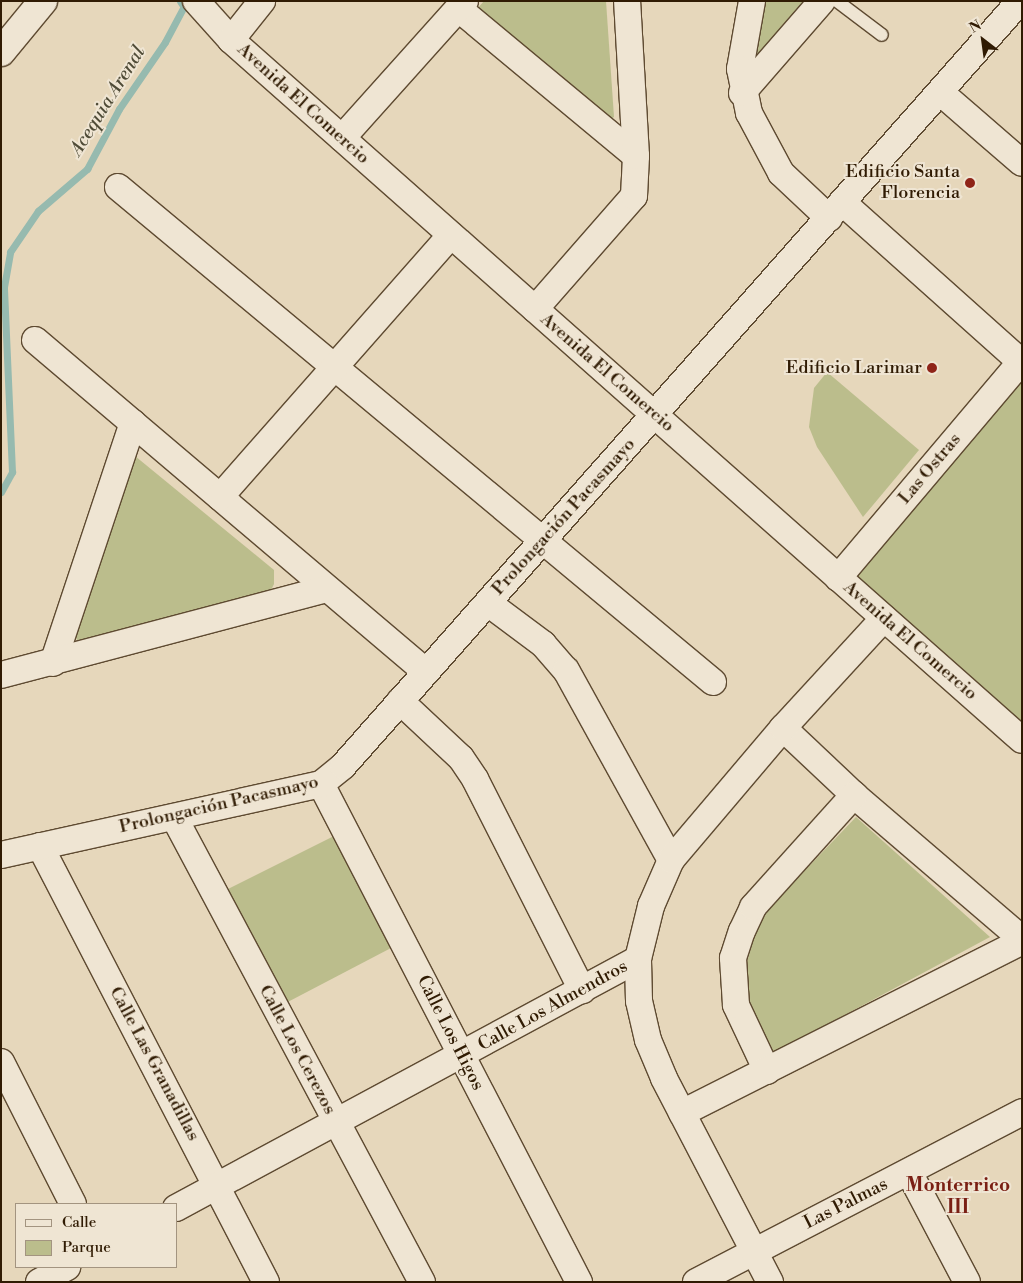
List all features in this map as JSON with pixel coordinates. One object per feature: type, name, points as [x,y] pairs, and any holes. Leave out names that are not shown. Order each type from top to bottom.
[{"type":"street","points":[[1,52],[43,1]]},
{"type":"street","name":"Avenida El Comercio","points":[[196,1],[231,40],[1022,740]]},
{"type":"street","points":[[231,40],[262,1]]},
{"type":"street","points":[[534,309],[634,196],[636,156],[627,1]]},
{"type":"street","points":[[752,1],[740,69],[742,92],[748,113],[781,174],[836,210],[1021,361]]},
{"type":"street","points":[[742,92],[774,61],[822,1]]},
{"type":"street","name":"Prolongación Pacasmayo","points":[[1,855],[321,784],[343,766],[1020,1]]},
{"type":"street","points":[[342,138],[458,4],[636,156]]},
{"type":"street","points":[[940,92],[1022,163]]},
{"type":"street","points":[[118,187],[713,682]]},
{"type":"street","points":[[220,497],[451,235]]},
{"type":"street","points":[[35,340],[426,672]]},
{"type":"street","name":"Las Ostras","points":[[838,578],[1021,361]]},
{"type":"street","points":[[52,663],[133,423]]},
{"type":"street","points":[[1,675],[52,663],[327,588]]},
{"type":"street","points":[[488,603],[543,644],[566,670],[672,860]]},
{"type":"street","points":[[770,1282],[682,1112],[648,1040],[639,1001],[638,959],[651,906],[672,860],[783,728],[884,618]]},
{"type":"street","points":[[400,701],[461,758],[475,779],[582,990]]},
{"type":"street","points":[[682,1112],[767,1071],[1022,940],[854,795],[783,728]]},
{"type":"street","name":"Calle Los Higos","points":[[321,784],[578,1282]]},
{"type":"street","points":[[767,1071],[736,1005],[733,958],[742,931],[754,907],[854,795]]},
{"type":"street","name":"Calle Los Cerezos","points":[[174,817],[422,1282]]},
{"type":"street","name":"Calle Las Granadillas","points":[[40,846],[266,1282]]},
{"type":"street","name":"Calle Los Almendros","points":[[178,1207],[638,959]]},
{"type":"street","points":[[1,1062],[72,1203]]},
{"type":"street","name":"Las Palmas","points":[[696,1282],[1022,1112]]},
{"type":"street","points":[[909,1172],[967,1282]]},
{"type":"street","points":[[39,1282],[65,1268]]},
{"type":"lane","points":[[838,1],[882,34]]},
{"type":"green space","points":[[484,1],[606,1],[614,117],[608,121],[477,9]]},
{"type":"green space","points":[[759,1],[816,1],[758,68],[747,61]]},
{"type":"green space","points":[[827,372],[919,450],[863,517],[817,447],[809,427],[814,388]]},
{"type":"green space","points":[[1022,372],[1022,727],[849,577]]},
{"type":"green space","points":[[135,456],[274,570],[274,584],[269,594],[79,642],[75,637]]},
{"type":"green space","points":[[856,817],[990,937],[770,1055],[746,998],[746,965],[755,934],[769,908]]},
{"type":"green space","points":[[334,836],[391,948],[282,1005],[222,892]]},
{"type":"waterway","name":"Acequia Arenal","points":[[1,492],[12,472],[4,287],[10,252],[38,211],[87,169],[119,109],[165,42],[184,7],[180,1]]},
{"type":"place","name":"Edificio Santa Florencia","points":[[970,183]]},
{"type":"place","name":"Edificio Larimar","points":[[932,368]]},
{"type":"district","name":"Monterrico III","points":[[958,1197]]}]
